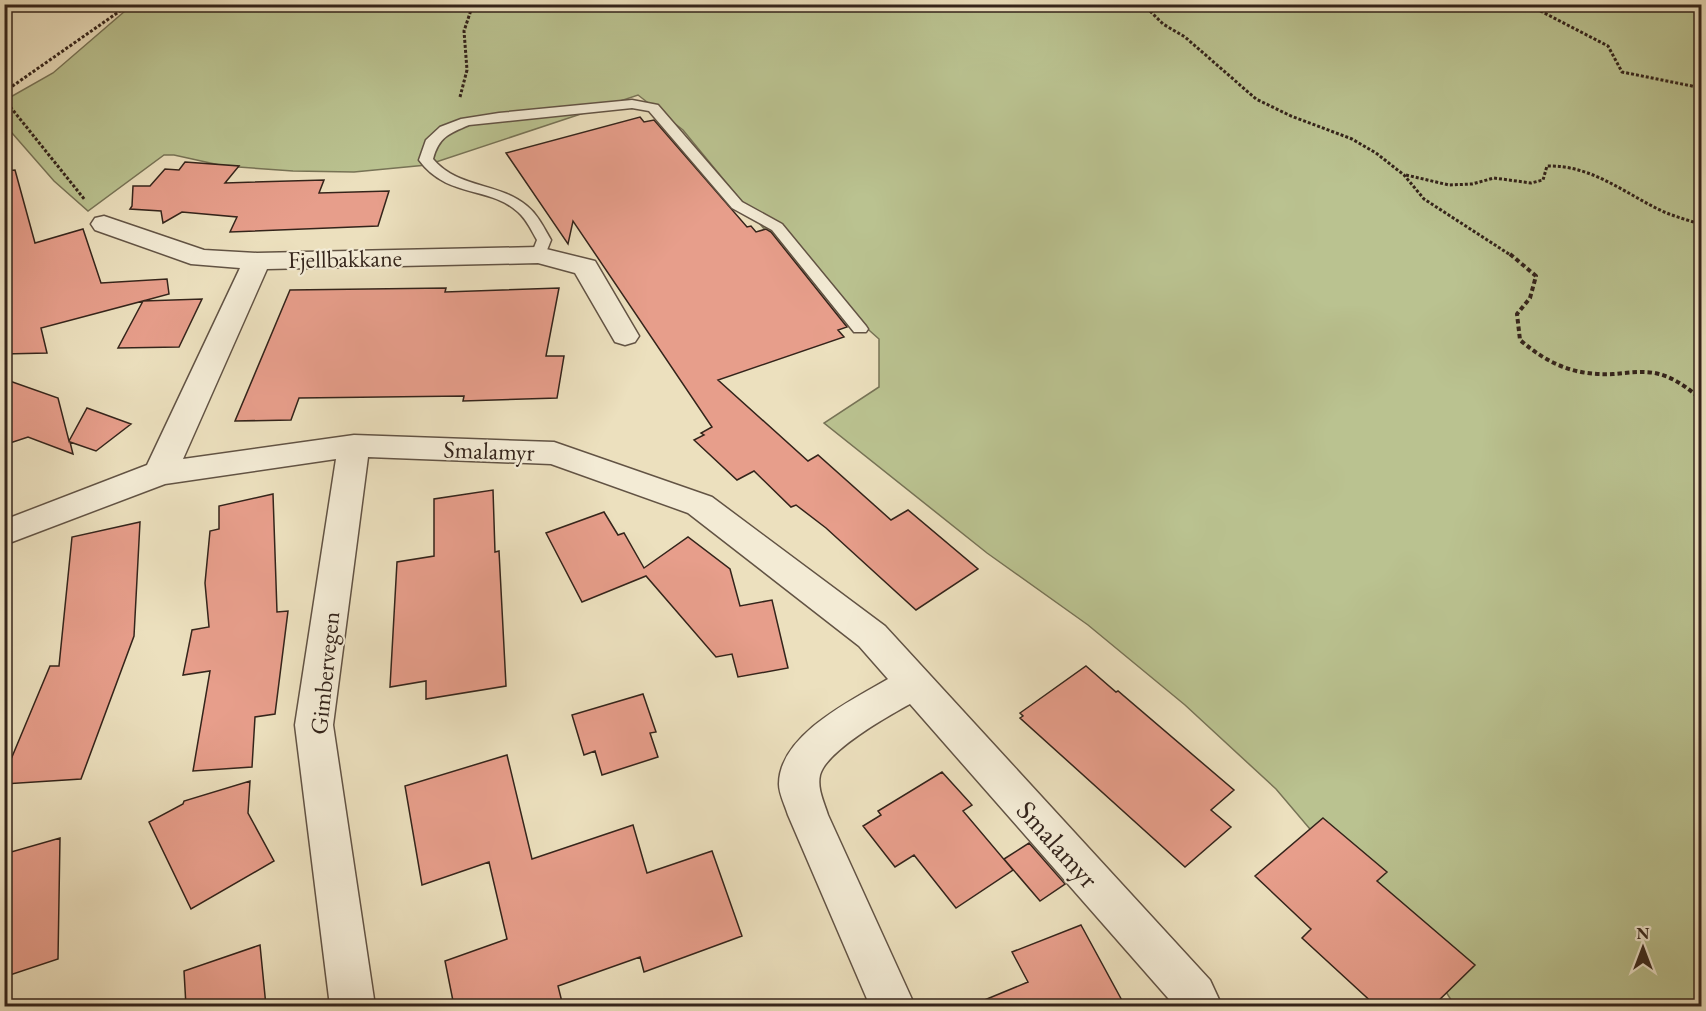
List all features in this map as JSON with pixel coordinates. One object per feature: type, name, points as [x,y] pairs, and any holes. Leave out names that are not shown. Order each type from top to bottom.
[{"type":"street","points":[[104,224],[201,258],[257,261]]},
{"type":"street","name":"Fjellbakkane","points":[[160,473],[257,261],[538,255],[585,267],[625,336]]},
{"type":"street","name":"Smalamyr","points":[[4,532],[160,473],[354,446],[554,453],[700,505],[872,636],[1194,995],[1200,1006]]},
{"type":"street","name":"Gimbervegen","points":[[352,1006],[314,724],[354,446]]},
{"type":"street","points":[[892,1006],[808,815],[799,782],[807,755],[837,729],[914,682]]},
{"type":"lane","points":[[538,255],[544,240],[535,220],[520,204],[441,176],[426,160],[431,143],[445,130],[466,122],[633,104],[648,105],[654,108],[737,205],[777,228],[860,329]]},
{"type":"path","points":[[4,92],[130,4]]},
{"type":"path","points":[[466,122],[458,105],[466,70],[464,31],[473,4]]},
{"type":"path","points":[[1143,4],[1163,24],[1185,37],[1256,99],[1291,116],[1352,138],[1404,175],[1424,199],[1516,258],[1536,276],[1530,298],[1517,314],[1520,340],[1544,360],[1575,372],[1595,374],[1652,372],[1686,386],[1701,400]]},
{"type":"path","points":[[1527,4],[1608,46],[1622,72],[1701,88]]},
{"type":"path","points":[[4,99],[104,224]]},
{"type":"path","points":[[1404,175],[1449,185],[1472,184],[1494,178],[1531,183],[1543,180],[1546,166],[1561,164],[1590,172],[1662,211],[1701,225]]},
{"type":"green space","points":[[132,5],[1701,5],[1701,1006],[1455,1006],[1439,981],[1276,789],[1185,705],[1088,625],[987,553],[824,423],[879,387],[879,339],[788,258],[683,130],[638,95],[427,165],[354,172],[293,171],[224,166],[174,155],[164,155],[88,211],[54,181],[5,125],[7,99],[53,73]]},
{"type":"building","points":[[640,117],[644,122],[654,120],[747,227],[751,226],[756,232],[766,229],[771,232],[847,327],[838,330],[844,337],[718,380],[808,461],[818,455],[891,520],[908,510],[978,569],[916,610],[826,528],[796,505],[791,507],[754,471],[737,480],[694,440],[704,435],[701,433],[712,427],[573,221],[568,244],[506,153]]},
{"type":"building","points":[[185,162],[239,166],[225,183],[324,180],[319,193],[389,191],[378,226],[230,232],[237,217],[182,212],[163,223],[161,211],[130,209],[133,186],[150,186],[165,169],[179,170]]},
{"type":"building","points":[[15,170],[35,243],[83,229],[101,283],[167,279],[169,294],[41,328],[47,353],[4,354],[4,171]]},
{"type":"building","points":[[446,288],[445,292],[559,288],[546,356],[564,356],[557,398],[463,401],[464,396],[299,398],[291,420],[235,421],[290,290]]},
{"type":"building","points":[[202,299],[179,347],[118,348],[143,301]]},
{"type":"building","points":[[4,379],[58,398],[69,441],[87,408],[131,424],[96,451],[70,442],[73,454],[28,437],[4,445]]},
{"type":"building","points":[[493,490],[495,552],[499,551],[506,686],[426,699],[426,681],[390,687],[397,562],[434,556],[434,499]]},
{"type":"building","points":[[273,494],[277,612],[288,611],[275,714],[255,717],[252,767],[193,771],[210,671],[183,675],[192,630],[209,627],[205,583],[210,531],[219,529],[219,506]]},
{"type":"building","points":[[604,512],[618,535],[624,533],[644,568],[688,537],[730,569],[740,606],[772,600],[788,668],[738,677],[732,654],[716,657],[646,576],[582,602],[546,533]]},
{"type":"building","points":[[140,522],[134,636],[81,779],[4,784],[4,776],[50,666],[59,666],[72,537]]},
{"type":"building","points":[[1086,666],[1234,790],[1211,810],[1231,827],[1185,867],[1020,718],[1023,716],[1020,713]]},
{"type":"building","points":[[643,694],[656,732],[650,733],[658,757],[602,775],[595,751],[584,755],[572,715]]},
{"type":"building","points":[[507,755],[532,859],[633,825],[647,873],[712,851],[742,936],[644,972],[640,957],[558,986],[563,1006],[454,1006],[445,961],[507,939],[489,862],[422,885],[405,786]]},
{"type":"building","points":[[942,772],[972,805],[963,811],[1013,870],[956,908],[914,855],[895,867],[863,826],[881,815],[878,811]]},
{"type":"building","points":[[250,781],[248,813],[274,861],[191,909],[149,822],[183,804],[184,801]]},
{"type":"building","points":[[1323,818],[1387,872],[1377,881],[1475,965],[1433,1006],[1376,1006],[1302,938],[1311,929],[1255,876]]},
{"type":"building","points":[[60,838],[58,959],[4,977],[4,854]]},
{"type":"building","points":[[1029,843],[1065,884],[1040,901],[1004,859]]},
{"type":"building","points":[[1081,925],[1125,1006],[970,1006],[1028,982],[1012,952]]},
{"type":"building","points":[[260,945],[266,1006],[186,1006],[184,971]]}]
